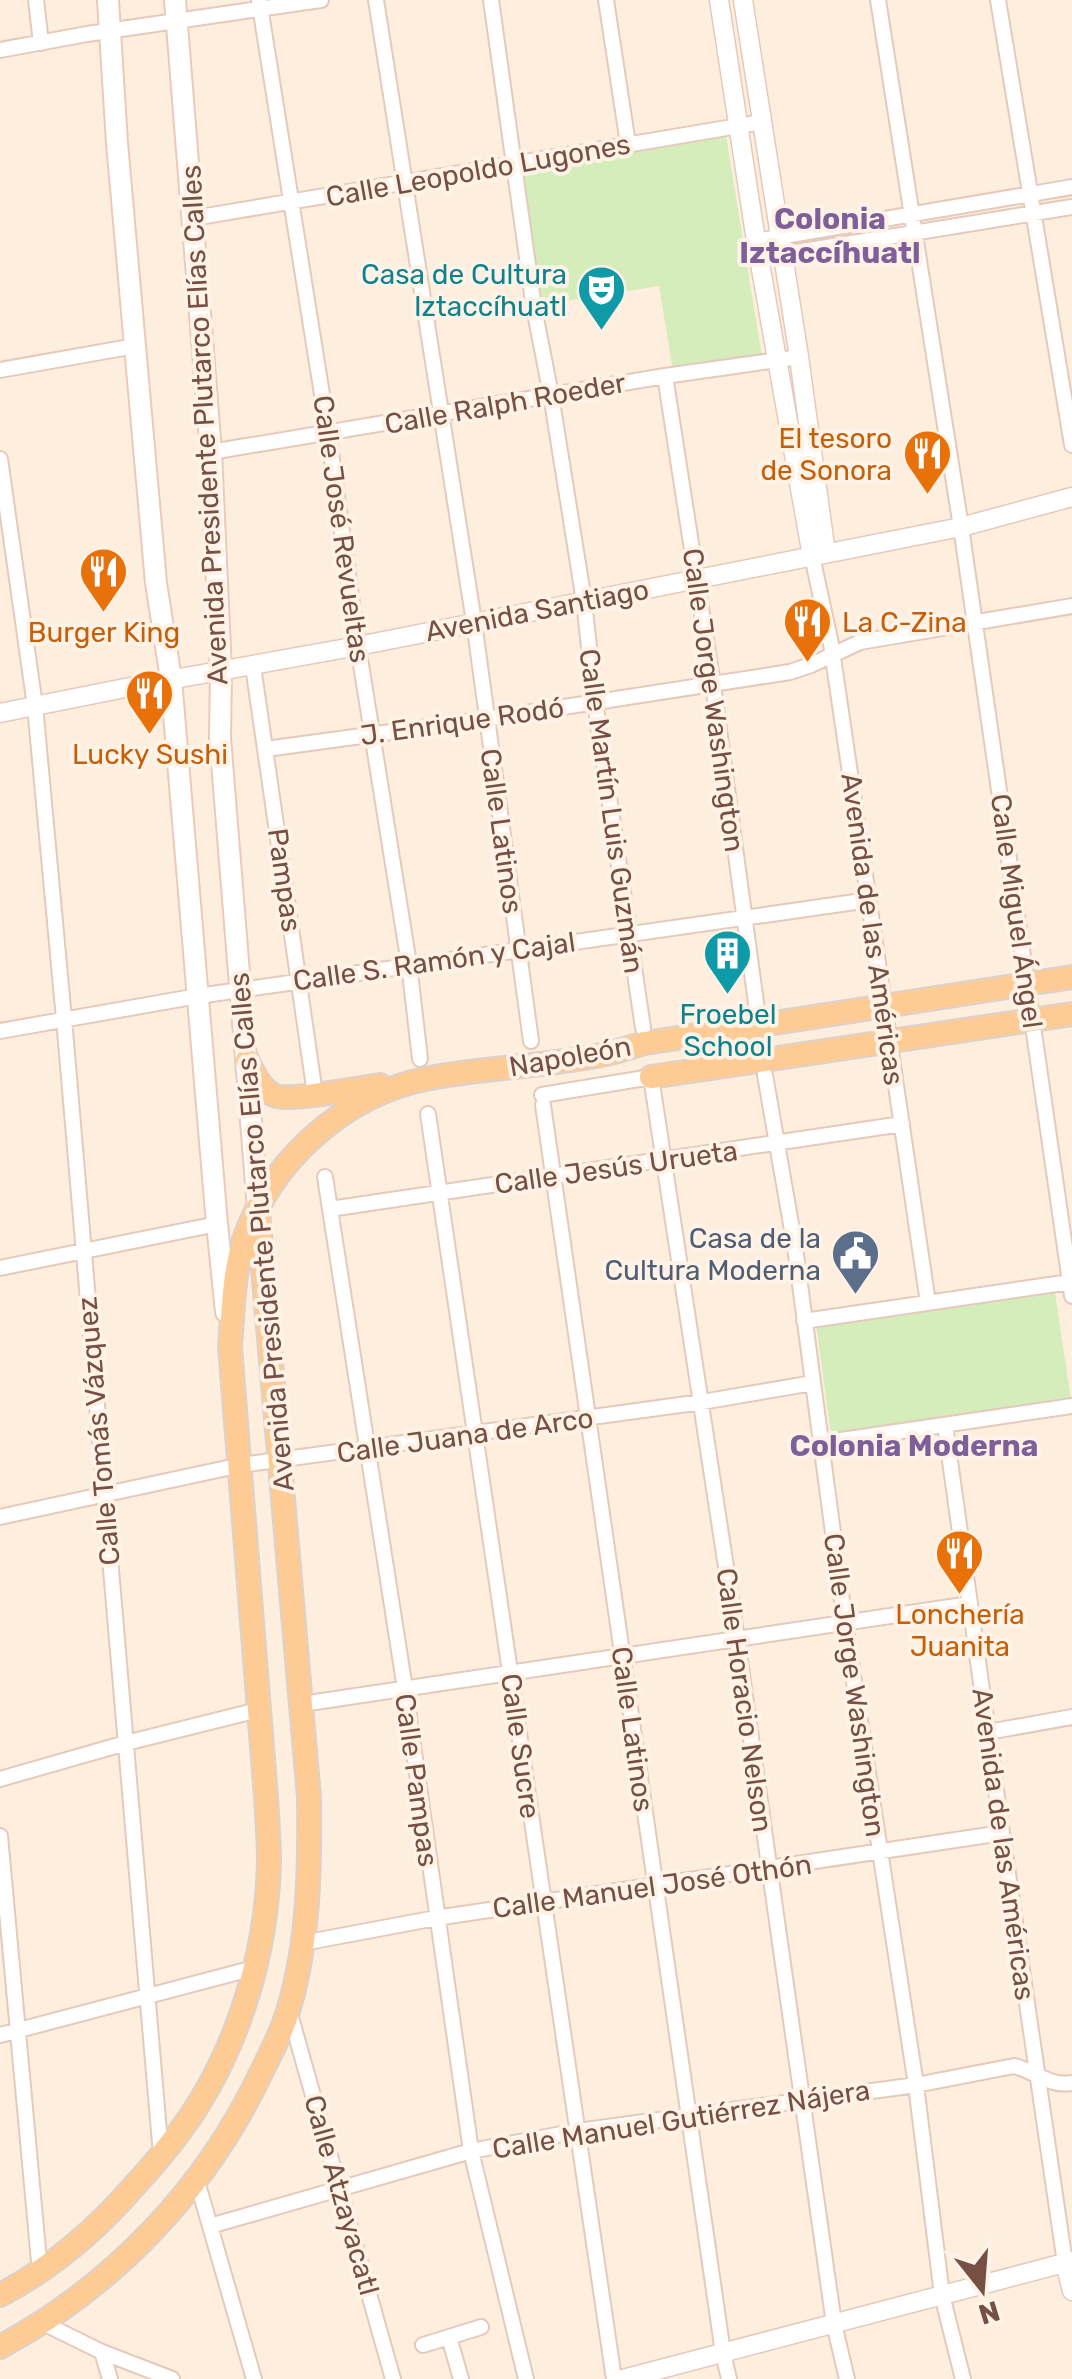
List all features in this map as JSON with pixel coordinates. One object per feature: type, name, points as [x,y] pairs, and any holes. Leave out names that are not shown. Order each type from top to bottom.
[{"type":"main road","name":"Avenida Presidente Plutarco Elías Calles","points":[[0,2294],[40,2272],[98,2224],[161,2156],[201,2100],[238,2024],[254,1968],[264,1919],[269,1861],[230,1347],[216,1224],[172,679],[156,583],[108,0]]},
{"type":"main road","name":"Avenida Presidente Plutarco Elías Calles","points":[[0,2347],[84,2292],[163,2222],[231,2131],[289,2010],[303,1943],[310,1854],[302,1704],[220,738],[221,672],[211,452],[175,0]]},
{"type":"main road","name":"Napoleón","points":[[230,1347],[236,1274],[244,1240],[276,1179],[335,1117],[422,1069],[602,1055],[759,1024],[1072,977]]},
{"type":"main road","name":"Napoleón","points":[[651,1077],[1072,1014]]},
{"type":"main road","points":[[246,1060],[260,1084],[276,1096],[314,1094],[422,1069]]},
{"type":"street","points":[[36,0],[41,43]]},
{"type":"street","points":[[0,50],[260,5],[321,0]]},
{"type":"street","name":"Calle Latinos","points":[[376,0],[474,622],[530,1041]]},
{"type":"street","name":"Calle Martín Luis Guzmán","points":[[492,0],[534,308],[584,601],[643,1028]]},
{"type":"street","points":[[606,0],[628,144]]},
{"type":"street","points":[[720,0],[758,249],[819,554]]},
{"type":"street","points":[[743,0],[799,356],[819,554]]},
{"type":"street","name":"Calle Miguel Ángel","points":[[878,0],[962,527],[1071,1289]]},
{"type":"street","points":[[998,0],[1072,445]]},
{"type":"street","name":"Calle José Revueltas","points":[[260,5],[422,1069]]},
{"type":"street","name":"Calle Leopoldo Lugones","points":[[194,218],[762,122]]},
{"type":"street","points":[[758,249],[912,214],[1072,187]]},
{"type":"street","points":[[781,245],[915,231],[1072,207]]},
{"type":"street","points":[[0,370],[135,346]]},
{"type":"street","name":"Calle Ralph Roeder","points":[[211,452],[799,356]]},
{"type":"street","name":"Calle Jorge Washington","points":[[665,376],[713,685],[759,1024]]},
{"type":"street","name":"Calle Tomás Vázquez","points":[[0,459],[35,706],[161,2156]]},
{"type":"street","name":"Avenida Santiago","points":[[0,713],[962,527],[1072,497]]},
{"type":"street","name":"Avenida de las Américas","points":[[819,554],[928,1303]]},
{"type":"street","name":"J. Enrique Rodó","points":[[266,749],[790,672],[860,642],[1072,606]]},
{"type":"street","name":"Pampas","points":[[254,666],[314,1094]]},
{"type":"street","name":"Calle S. Ramón y Cajal","points":[[0,1031],[409,964],[869,900]]},
{"type":"street","name":"Calle Jorge Washington","points":[[765,1075],[794,1248],[845,1622],[916,2084],[942,2295],[964,2379]]},
{"type":"street","name":"Napoleón","points":[[542,1100],[651,1077]]},
{"type":"street","name":"Calle Horacio Nelson","points":[[651,1077],[737,1639],[834,2324],[848,2379]]},
{"type":"street","name":"Calle Latinos","points":[[542,1100],[722,2353],[730,2379]]},
{"type":"street","name":"Calle Sucre","points":[[428,1114],[614,2379]]},
{"type":"street","name":"Calle Jesús Urueta","points":[[330,1209],[902,1124]]},
{"type":"street","name":"Calle Pampas","points":[[325,1177],[405,1688],[471,2151],[526,2379]]},
{"type":"street","points":[[0,1268],[216,1224]]},
{"type":"street","points":[[804,1322],[928,1303],[1071,1289]]},
{"type":"street","name":"Calle Juana de Arco","points":[[0,1517],[240,1465],[702,1402],[812,1382]]},
{"type":"street","points":[[821,1443],[1072,1406]]},
{"type":"street","name":"Avenida de las Américas","points":[[946,1426],[1002,1834],[1068,2262]]},
{"type":"street","points":[[302,1704],[970,1604]]},
{"type":"street","points":[[0,1779],[258,1710]]},
{"type":"street","points":[[988,1732],[1072,1717]]},
{"type":"street","name":"Calle Manuel José Othón","points":[[303,1943],[436,1918],[1002,1834]]},
{"type":"street","points":[[0,1836],[40,2272]]},
{"type":"street","points":[[0,2035],[254,1968]]},
{"type":"street","name":"Calle Atzayacatl","points":[[289,2010],[394,2379]]},
{"type":"street","name":"Calle Manuel Gutiérrez Nájera","points":[[210,2226],[471,2151],[578,2130],[916,2084],[1014,2066],[1062,2085],[1072,2083]]},
{"type":"street","points":[[197,2180],[254,2379]]},
{"type":"street","points":[[623,2379],[1068,2262],[1072,2291]]},
{"type":"street","points":[[41,2322],[102,2352],[172,2379]]},
{"type":"street","points":[[423,2345],[481,2327]]},
{"type":"street","points":[[450,2337],[461,2379]]},
{"type":"street","points":[[102,2352],[110,2379]]},
{"type":"green space","points":[[726,135],[762,357],[673,371],[659,286],[542,305],[520,169]]},
{"type":"green space","points":[[1054,1286],[1071,1399],[831,1435],[816,1324]]},
{"type":"place","name":"Casa de Cultura Iztaccíhuatl","points":[[602,332]]},
{"type":"place","name":"El tesoro de Sonora","points":[[927,496]]},
{"type":"place","name":"Burger King","points":[[104,614]]},
{"type":"place","name":"La C-Zina","points":[[807,664]]},
{"type":"place","name":"Lucky Sushi","points":[[150,736]]},
{"type":"place","name":"Froebel School","points":[[728,996]]},
{"type":"place","name":"Casa de la Cultura Moderna","points":[[856,1296]]},
{"type":"place","name":"Lonchería Juanita","points":[[960,1596]]},
{"type":"district","name":"Colonia Iztaccíhuatl","points":[[830,236]]},
{"type":"district","name":"Colonia Moderna","points":[[914,1446]]}]
